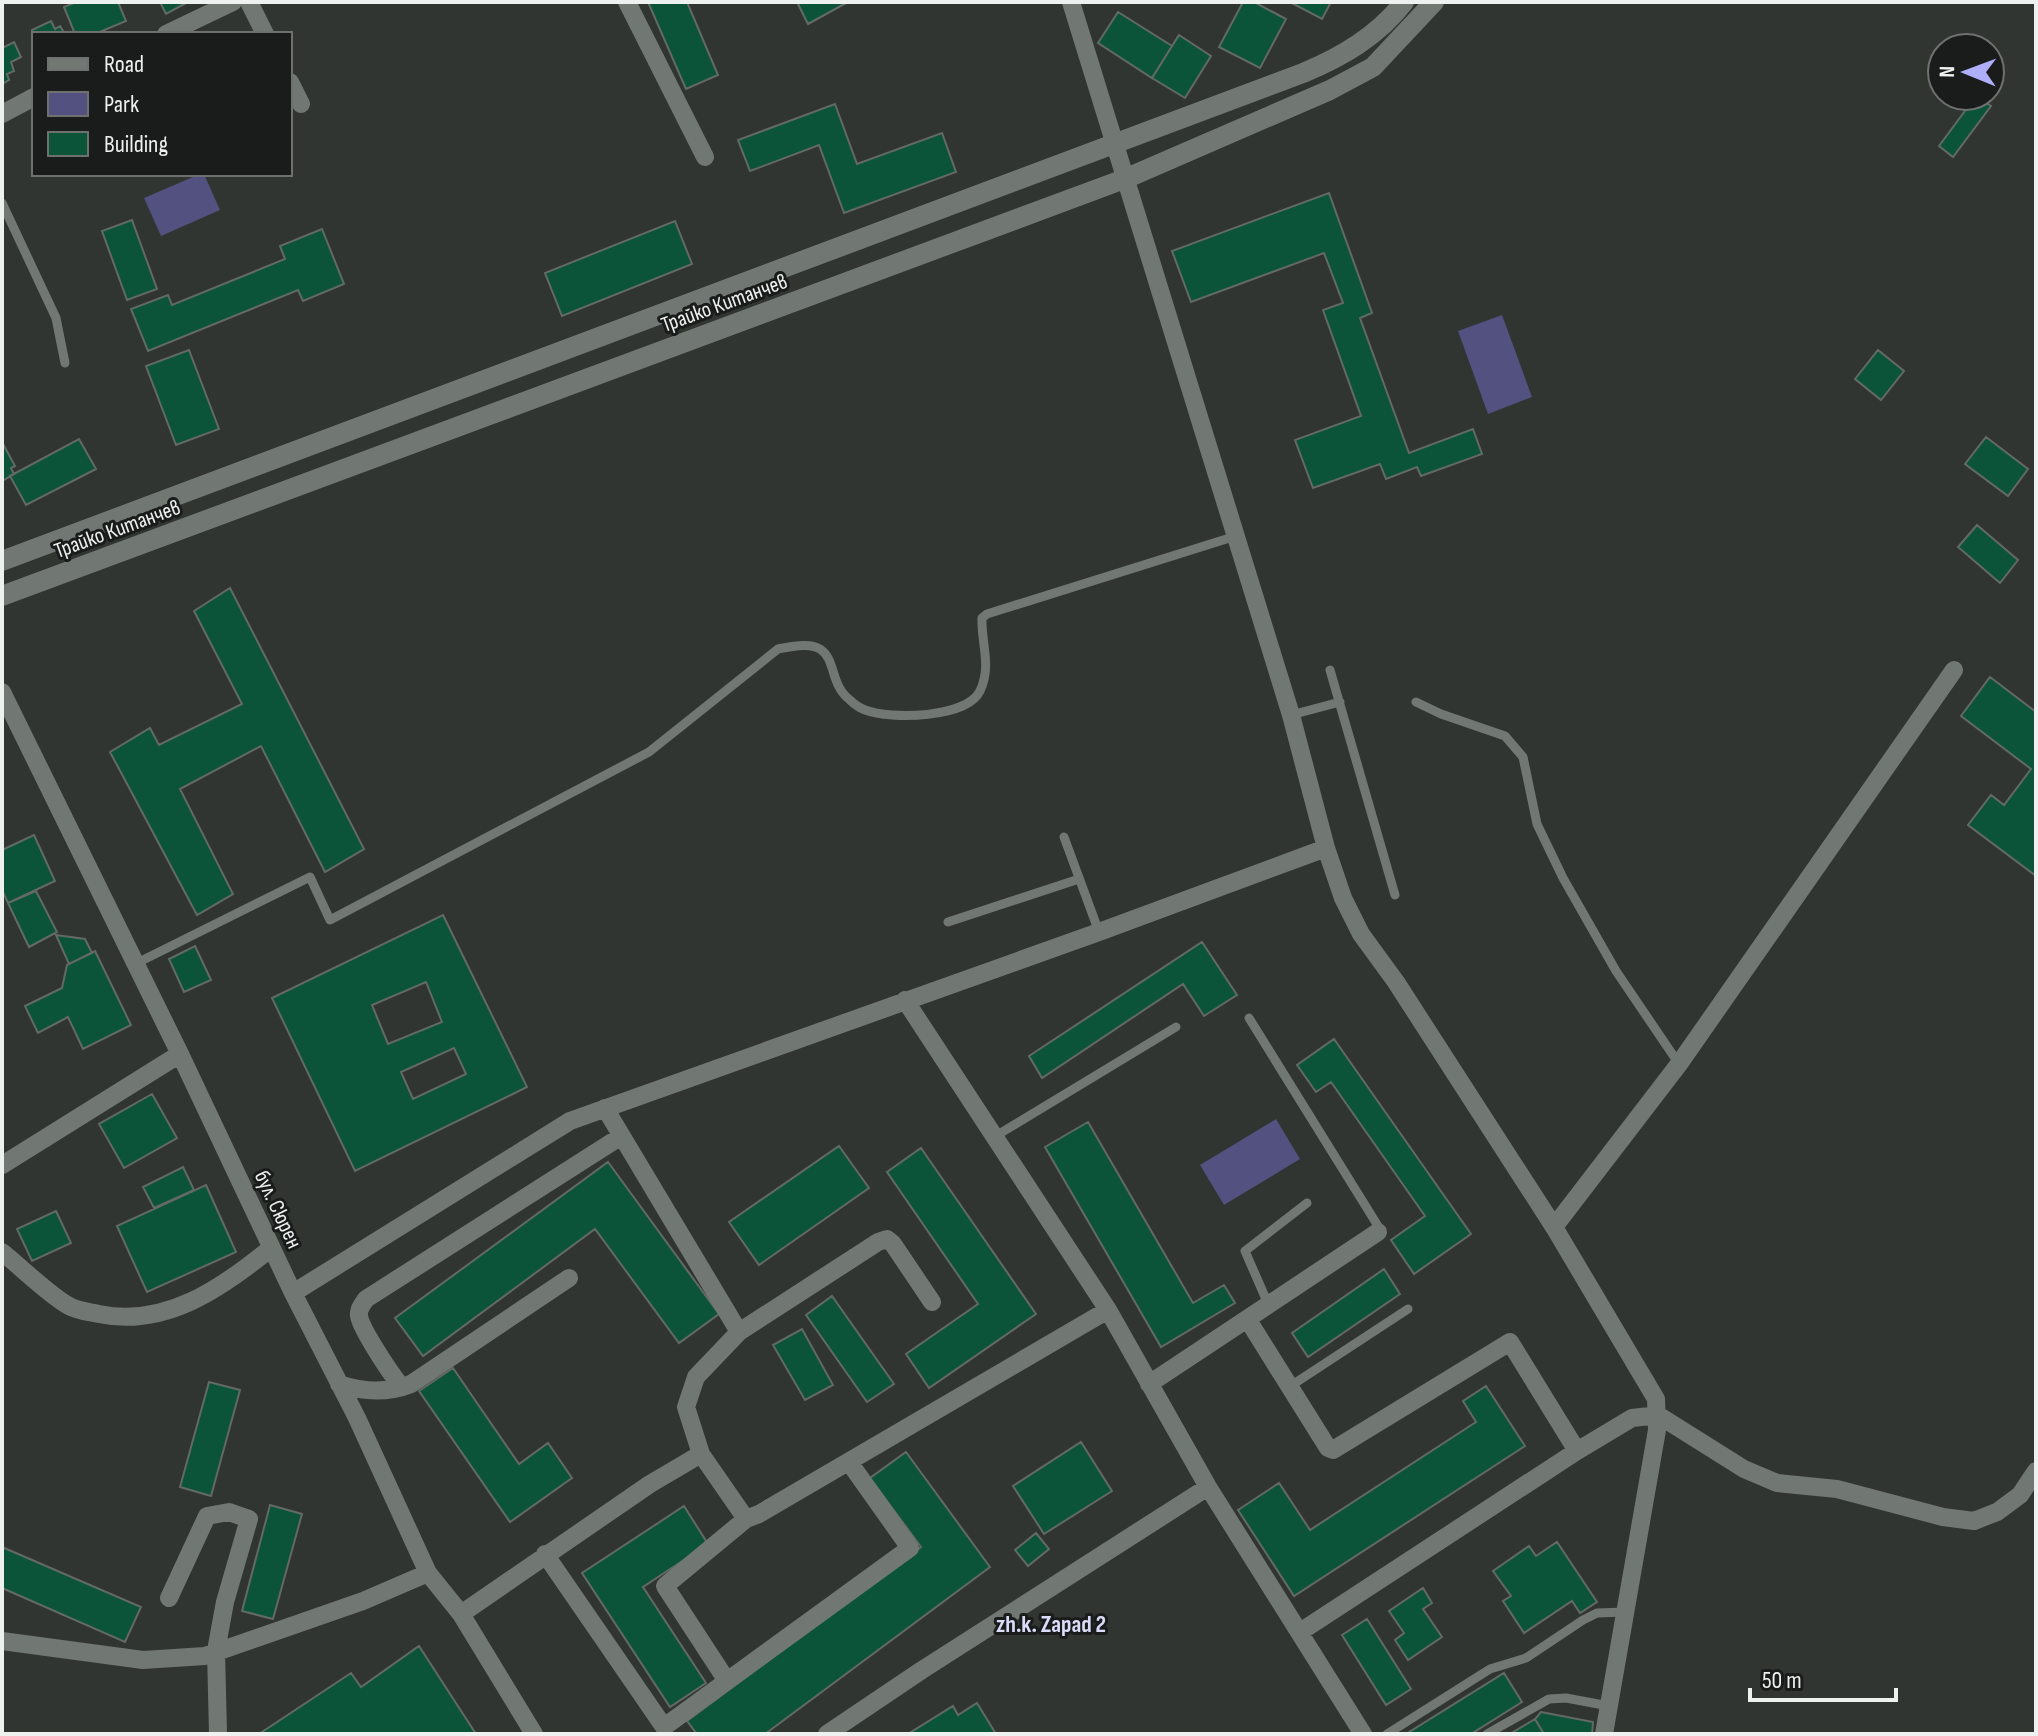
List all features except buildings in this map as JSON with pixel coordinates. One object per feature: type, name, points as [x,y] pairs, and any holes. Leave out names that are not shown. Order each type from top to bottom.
[{"type":"street","points":[[170,32],[233,2]]},
{"type":"street","points":[[249,2],[264,32]]},
{"type":"street","points":[[627,2],[705,157]]},
{"type":"street","points":[[1071,2],[1291,715],[1326,848],[1343,898],[1361,934],[1396,982],[1554,1227],[1656,1399],[1658,1415],[1604,1734]]},
{"type":"street","name":"Трайко Китанчев","points":[[2,561],[1117,145],[1332,61],[1376,32],[1404,2]]},
{"type":"street","name":"Трайко Китанчев","points":[[2,596],[1127,178],[1330,90],[1373,67],[1434,2]]},
{"type":"street","points":[[292,86],[301,104]]},
{"type":"street","points":[[2,114],[32,98]]},
{"type":"street","points":[[1554,1227],[1679,1064],[1954,670]]},
{"type":"street","name":"бул. Сюрен","points":[[2,692],[180,1054],[428,1573],[461,1614],[534,1734]]},
{"type":"street","points":[[293,1293],[570,1121],[1326,848]]},
{"type":"street","points":[[905,1000],[1108,1310],[1208,1487],[1363,1734]]},
{"type":"street","points":[[2,1165],[180,1054]]},
{"type":"street","points":[[605,1108],[739,1332]]},
{"type":"street","points":[[402,1387],[393,1378],[359,1318],[360,1306],[366,1299],[620,1137]]},
{"type":"street","points":[[1149,1384],[1378,1232]]},
{"type":"street","points":[[746,1519],[701,1454],[686,1407],[696,1377],[739,1332],[887,1239],[932,1302]]},
{"type":"street","points":[[2,1252],[71,1307],[122,1319],[159,1314],[206,1295],[235,1277],[271,1248]]},
{"type":"street","points":[[339,1384],[362,1391],[402,1387],[427,1375],[569,1278]]},
{"type":"street","points":[[727,1681],[665,1586],[746,1519],[1108,1310]]},
{"type":"street","points":[[1248,1320],[1328,1448],[1333,1450],[1510,1342],[1577,1451]]},
{"type":"street","points":[[1300,1632],[1632,1418],[1658,1415],[1744,1469],[1777,1483],[1837,1489],[1943,1517],[1974,1521],[1997,1512],[2020,1495],[2036,1471]]},
{"type":"street","points":[[461,1614],[650,1484],[701,1454]]},
{"type":"street","points":[[545,1554],[666,1731],[727,1681],[910,1548],[849,1462]]},
{"type":"street","points":[[827,1734],[1208,1487]]},
{"type":"street","points":[[169,1598],[207,1516],[229,1512],[249,1519],[225,1602],[216,1651],[218,1734]]},
{"type":"street","points":[[2,1641],[143,1660],[205,1656],[363,1601],[428,1573]]},
{"type":"lane","points":[[2,203],[51,304],[59,327],[65,363]]},
{"type":"lane","points":[[135,964],[310,877],[330,920],[649,752],[778,649],[801,645],[818,647],[828,656],[837,687],[864,710],[921,714],[955,710],[975,699],[982,688],[986,654],[982,618],[987,614],[1236,536]]},
{"type":"lane","points":[[1330,670],[1395,895]]},
{"type":"lane","points":[[1291,715],[1340,702]]},
{"type":"lane","points":[[1416,702],[1505,736],[1523,757],[1537,824],[1563,878],[1616,971],[1679,1064]]},
{"type":"lane","points":[[1064,837],[1099,932]]},
{"type":"lane","points":[[948,922],[1079,879]]},
{"type":"lane","points":[[1249,1018],[1378,1226],[1378,1232]]},
{"type":"lane","points":[[994,1137],[1176,1027]]},
{"type":"lane","points":[[1269,1306],[1245,1251],[1307,1203]]},
{"type":"lane","points":[[1289,1387],[1408,1309]]},
{"type":"lane","points":[[1387,1734],[1490,1669],[1526,1658],[1583,1620],[1597,1613],[1626,1612]]},
{"type":"lane","points":[[1487,1734],[1549,1699],[1566,1698],[1609,1706]]},
{"type":"green space","points":[[195,176],[205,176],[220,210],[161,236],[144,198]]},
{"type":"green space","points":[[1502,315],[1532,397],[1488,414],[1458,331]]},
{"type":"green space","points":[[1276,1119],[1300,1159],[1224,1205],[1200,1165]]},
{"type":"district","name":"zh.k. Zapad 2","points":[[1051,1624]]}]
